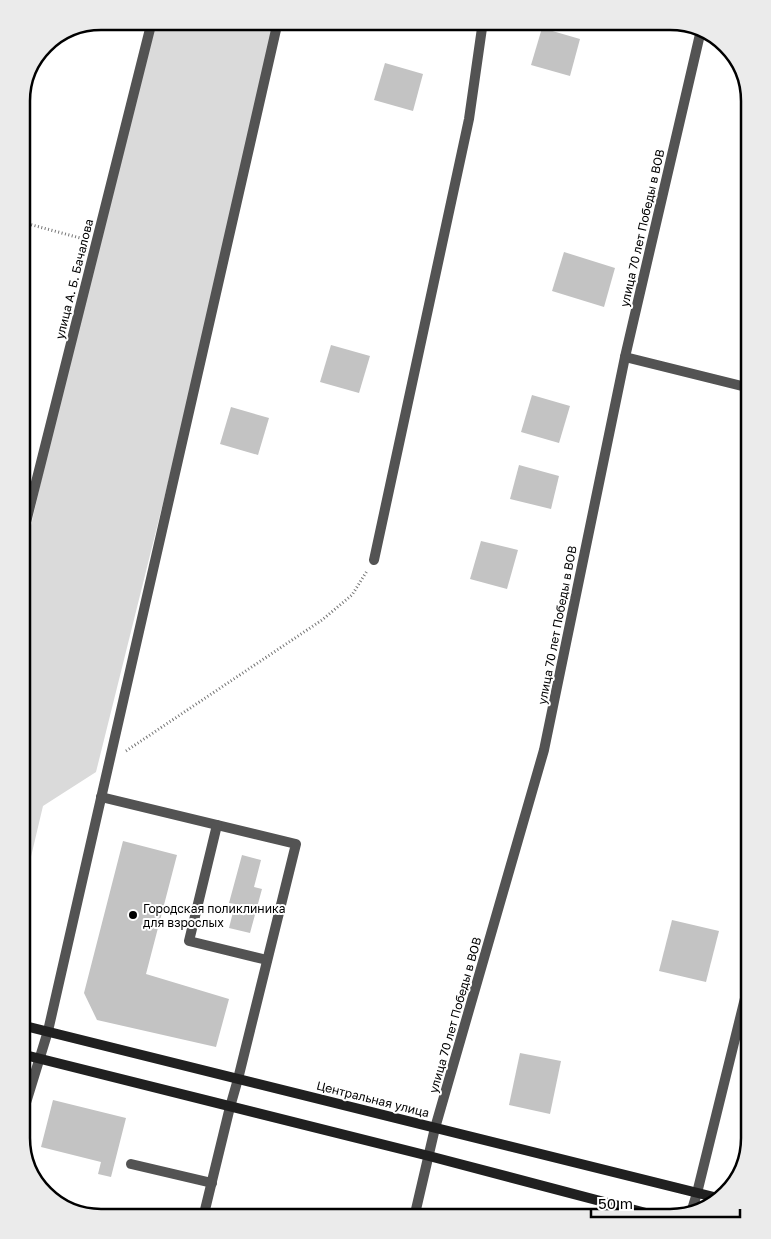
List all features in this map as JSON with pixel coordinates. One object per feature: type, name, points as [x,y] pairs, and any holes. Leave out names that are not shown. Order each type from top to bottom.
[{"type":"street","name":"улица А. Б. Бачалова","points":[[30,506],[150,30]]},
{"type":"street","points":[[30,1089],[48,1031],[276,30]]},
{"type":"street","points":[[374,560],[469,119],[482,30]]},
{"type":"street","name":"улица 70 лет Победы в ВОВ","points":[[416,1209],[435,1128],[544,750],[624,357],[699,36]]},
{"type":"street","points":[[624,357],[741,386]]},
{"type":"street","points":[[101,797],[296,844],[206,1209]]},
{"type":"street","points":[[217,825],[189,941],[268,960]]},
{"type":"street","points":[[693,1205],[741,1015]]},
{"type":"street","name":"Центральная улица","points":[[30,1027],[710,1196]]},
{"type":"street","points":[[30,1056],[429,1156],[631,1209]]},
{"type":"street","points":[[132,1164],[212,1183]]},
{"type":"path","points":[[30,224],[96,242]]},
{"type":"path","points":[[109,763],[322,620],[352,595],[374,560]]},
{"type":"shaded area","points":[[150,30],[281,30],[96,772],[43,806],[30,861],[30,530],[96,242]]},
{"type":"building","points":[[541,30],[549,30],[580,39],[570,76],[531,65]]},
{"type":"building","points":[[385,63],[423,74],[413,111],[374,100]]},
{"type":"building","points":[[564,252],[615,268],[604,307],[552,291]]},
{"type":"building","points":[[331,345],[370,356],[359,393],[320,382]]},
{"type":"building","points":[[532,395],[570,406],[559,443],[521,432]]},
{"type":"building","points":[[231,407],[269,418],[258,455],[220,444]]},
{"type":"building","points":[[519,465],[559,476],[551,509],[510,499]]},
{"type":"building","points":[[481,541],[518,550],[507,589],[470,579]]},
{"type":"building","name":"Городская поликлиника для взрослых","points":[[123,841],[177,855],[146,974],[229,999],[216,1047],[97,1020],[84,993]]},
{"type":"building","points":[[242,855],[261,860],[254,887],[262,889],[250,933],[229,928],[235,904],[229,903]]},
{"type":"building","points":[[672,920],[719,931],[706,982],[659,971]]},
{"type":"building","points":[[520,1053],[561,1061],[550,1114],[509,1105]]},
{"type":"building","points":[[53,1100],[126,1118],[111,1177],[98,1174],[101,1162],[41,1147]]},
{"type":"place","name":"Городская поликлиника для взрослых","points":[[133,915]]}]
